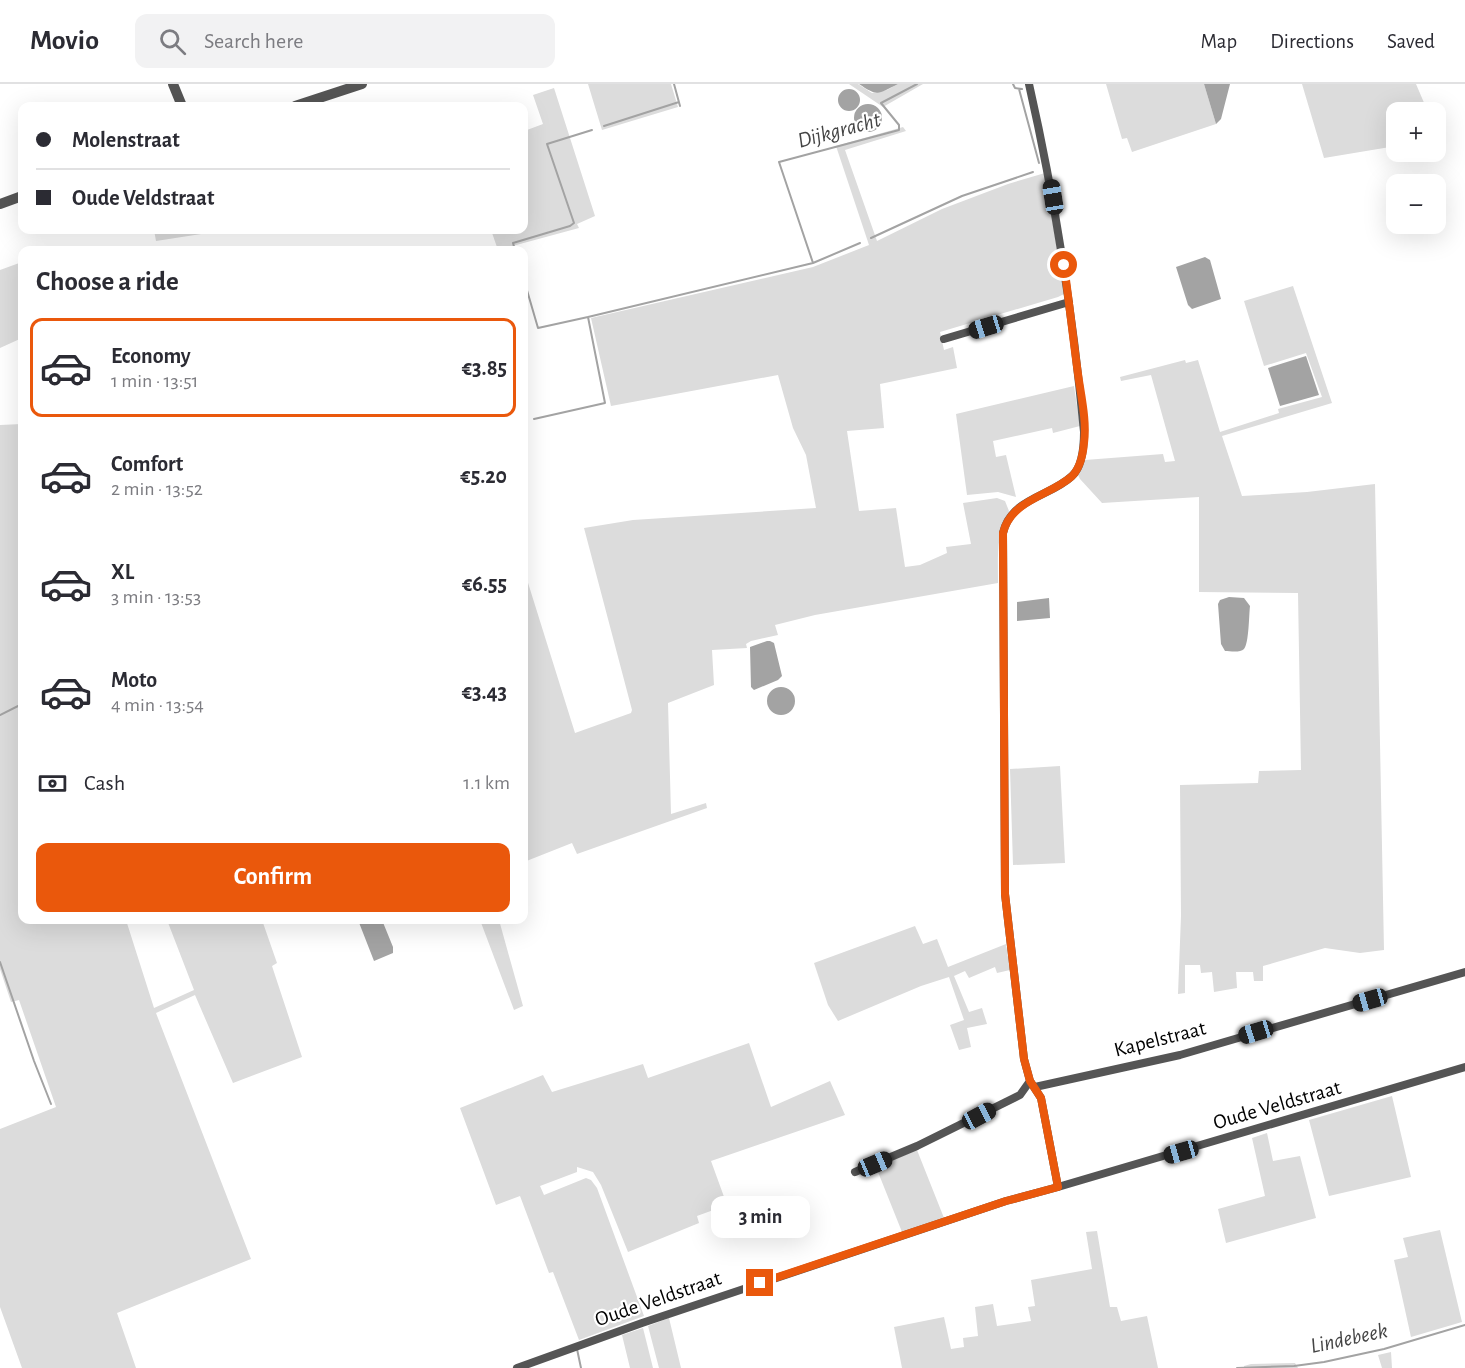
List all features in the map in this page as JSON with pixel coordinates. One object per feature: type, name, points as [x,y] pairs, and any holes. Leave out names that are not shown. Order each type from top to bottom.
[{"type":"street","points":[[173,84],[180,102]]},
{"type":"street","points":[[307,102],[362,84]]},
{"type":"street","points":[[1029,84],[1048,171],[1069,302],[1084,432],[1079,466],[1072,476],[1020,507],[1005,524],[1003,533],[1005,894],[1024,1059],[1032,1084],[1041,1098],[1058,1187]]},
{"type":"street","points":[[0,204],[18,197]]},
{"type":"street","points":[[944,339],[1069,302]]},
{"type":"street","name":"Kapelstraat","points":[[1032,1084],[1180,1055],[1465,972]]},
{"type":"street","name":"Oude Veldstraat","points":[[517,1368],[642,1323],[984,1208],[1465,1067]]},
{"type":"street","points":[[855,1172],[917,1146],[1020,1095],[1032,1084]]},
{"type":"shaded area","points":[[588,84],[671,84],[678,107],[602,130]]},
{"type":"shaded area","points":[[849,84],[858,84],[872,93],[887,90],[898,84],[923,84],[883,107]]},
{"type":"shaded area","points":[[859,84],[898,84],[878,93]]},
{"type":"shaded area","points":[[1106,84],[1204,84],[1216,124],[1132,152],[1127,138],[1122,139]]},
{"type":"shaded area","points":[[1204,84],[1230,84],[1221,119],[1216,124]]},
{"type":"shaded area","points":[[1302,84],[1416,84],[1424,102],[1386,102],[1386,148],[1324,158]]},
{"type":"shaded area","points":[[554,88],[595,216],[577,224],[579,228],[513,246],[497,246],[492,234],[528,234],[528,130],[543,124],[533,95]]},
{"type":"shaded area","points":[[849,89],[857,92],[860,100],[857,108],[849,111],[841,108],[838,100],[841,92]]},
{"type":"shaded area","points":[[868,104],[878,108],[882,118],[878,128],[868,132],[858,128],[854,118],[858,108]]},
{"type":"shaded area","points":[[903,127],[906,131],[845,150],[877,241],[942,209],[1008,184],[1045,173],[1064,294],[940,332],[944,350],[953,347],[957,368],[880,384],[884,428],[847,431],[859,511],[896,508],[905,567],[920,565],[947,553],[946,547],[971,544],[963,503],[997,498],[1005,501],[1009,511],[1000,537],[998,583],[815,615],[775,625],[778,635],[751,641],[746,644],[747,648],[712,650],[714,685],[668,703],[671,814],[706,803],[707,808],[577,854],[572,843],[528,860],[528,583],[575,733],[631,713],[632,710],[584,528],[633,520],[816,508],[806,455],[793,428],[778,375],[611,406],[591,318],[813,267],[869,245],[836,146]]},
{"type":"shaded area","points":[[155,234],[201,234],[156,241]]},
{"type":"shaded area","points":[[1205,257],[1210,260],[1221,299],[1192,309],[1188,305],[1176,267]]},
{"type":"shaded area","points":[[18,263],[18,340],[0,348],[0,270]]},
{"type":"shaded area","points":[[1293,286],[1332,403],[1222,436],[1242,496],[1307,492],[1375,484],[1384,950],[1360,953],[1325,948],[1263,966],[1263,981],[1254,981],[1253,972],[1236,972],[1237,988],[1214,992],[1212,972],[1201,973],[1200,965],[1185,965],[1185,993],[1178,994],[1181,916],[1180,785],[1258,783],[1259,771],[1301,770],[1298,593],[1199,592],[1199,497],[1102,503],[1078,475],[1085,460],[1163,454],[1165,462],[1175,461],[1151,375],[1121,381],[1120,377],[1185,360],[1186,363],[1198,360],[1220,432],[1279,413],[1278,409],[1322,397],[1306,353],[1264,366],[1244,301]]},
{"type":"shaded area","points":[[1306,356],[1319,395],[1280,406],[1268,368]]},
{"type":"shaded area","points":[[1074,386],[1080,426],[1053,433],[1052,428],[993,441],[996,457],[1006,455],[1016,497],[998,492],[967,495],[956,414]]},
{"type":"shaded area","points":[[18,424],[18,924],[127,924],[154,1008],[194,990],[169,924],[263,924],[277,963],[272,966],[302,1057],[233,1083],[195,995],[156,1013],[251,1259],[117,1313],[136,1368],[22,1368],[0,1307],[0,1129],[56,1107],[19,1000],[11,1002],[0,969],[0,425]]},
{"type":"shaded area","points":[[1229,597],[1244,598],[1250,606],[1246,646],[1235,652],[1225,651],[1221,644],[1218,604],[1220,600]]},
{"type":"shaded area","points":[[1049,598],[1050,618],[1017,621],[1017,602]]},
{"type":"shaded area","points":[[767,641],[774,643],[782,676],[754,690],[751,687],[750,647]]},
{"type":"shaded area","points":[[781,687],[791,691],[795,701],[791,711],[781,715],[771,711],[767,701],[771,691]]},
{"type":"shaded area","points":[[1060,766],[1065,863],[1013,865],[1010,769]]},
{"type":"shaded area","points":[[360,924],[384,924],[393,947],[393,953],[374,961]]},
{"type":"shaded area","points":[[482,924],[500,924],[523,1006],[514,1010]]},
{"type":"shaded area","points":[[915,926],[923,944],[937,939],[948,967],[1006,944],[1010,970],[997,973],[995,967],[969,978],[965,971],[954,976],[969,1012],[982,1008],[987,1024],[967,1028],[971,1047],[959,1050],[950,1025],[964,1020],[949,977],[921,986],[838,1021],[828,1005],[814,963]]},
{"type":"shaded area","points":[[749,1043],[771,1107],[830,1081],[845,1115],[711,1161],[727,1205],[697,1216],[699,1223],[628,1252],[601,1185],[593,1172],[577,1167],[577,1172],[540,1186],[544,1195],[586,1178],[591,1180],[597,1188],[644,1316],[579,1340],[553,1272],[549,1273],[520,1196],[496,1205],[460,1108],[543,1075],[552,1092],[643,1064],[648,1078]]},
{"type":"shaded area","points":[[1392,1096],[1411,1177],[1329,1196],[1309,1120]]},
{"type":"shaded area","points":[[1267,1133],[1273,1161],[1300,1156],[1316,1218],[1226,1243],[1218,1209],[1265,1196],[1252,1138]]},
{"type":"shaded area","points":[[917,1150],[944,1218],[902,1232],[876,1167]]},
{"type":"shaded area","points":[[1440,1230],[1462,1322],[1411,1337],[1394,1260],[1408,1257],[1403,1238]]},
{"type":"shaded area","points":[[1097,1231],[1110,1307],[1117,1307],[1121,1321],[1147,1316],[1158,1368],[902,1368],[894,1327],[944,1317],[951,1349],[964,1347],[963,1338],[978,1336],[975,1307],[993,1304],[997,1326],[1031,1321],[1028,1307],[1035,1306],[1031,1280],[1092,1269],[1086,1232]]},
{"type":"shaded area","points":[[669,1318],[681,1368],[659,1368],[648,1326]]},
{"type":"shaded area","points":[[643,1328],[653,1368],[630,1368],[622,1335]]},
{"type":"shaded area","points":[[1391,1352],[1392,1368],[1382,1368],[1378,1355]]},
{"type":"shaded area","points":[[1295,1363],[1298,1368],[1244,1368],[1251,1364]]},
{"type":"waterway","name":"Dijkgracht","points":[[674,84],[680,106]]},
{"type":"waterway","name":"Dijkgracht","points":[[534,419],[605,403],[588,317],[813,263],[779,162],[899,130],[899,125],[881,103],[917,84]]},
{"type":"waterway","name":"Dijkgracht","points":[[1013,84],[1015,88],[1022,89]]},
{"type":"waterway","points":[[1019,89],[1039,163]]},
{"type":"waterway","points":[[604,126],[679,102]]},
{"type":"waterway","points":[[514,246],[513,243],[574,223],[547,144],[592,130]]},
{"type":"waterway","points":[[871,238],[962,196],[1033,172]]},
{"type":"waterway","points":[[813,263],[860,243]]},
{"type":"waterway","points":[[528,294],[538,328],[588,317]]},
{"type":"waterway","points":[[0,715],[18,706]]},
{"type":"waterway","points":[[0,962],[51,1104]]},
{"type":"waterway","name":"Lindebeek","points":[[1237,1368],[1294,1366],[1324,1362],[1384,1349],[1465,1325]]},
{"type":"waterway","points":[[577,1349],[581,1368]]},
{"type":"route","points":[[760,1283],[1006,1201],[1058,1187],[1041,1098],[1030,1081],[1024,1059],[1005,894],[1003,533],[1005,524],[1020,507],[1072,476],[1079,466],[1082,454],[1084,432],[1081,393],[1064,265]]}]
